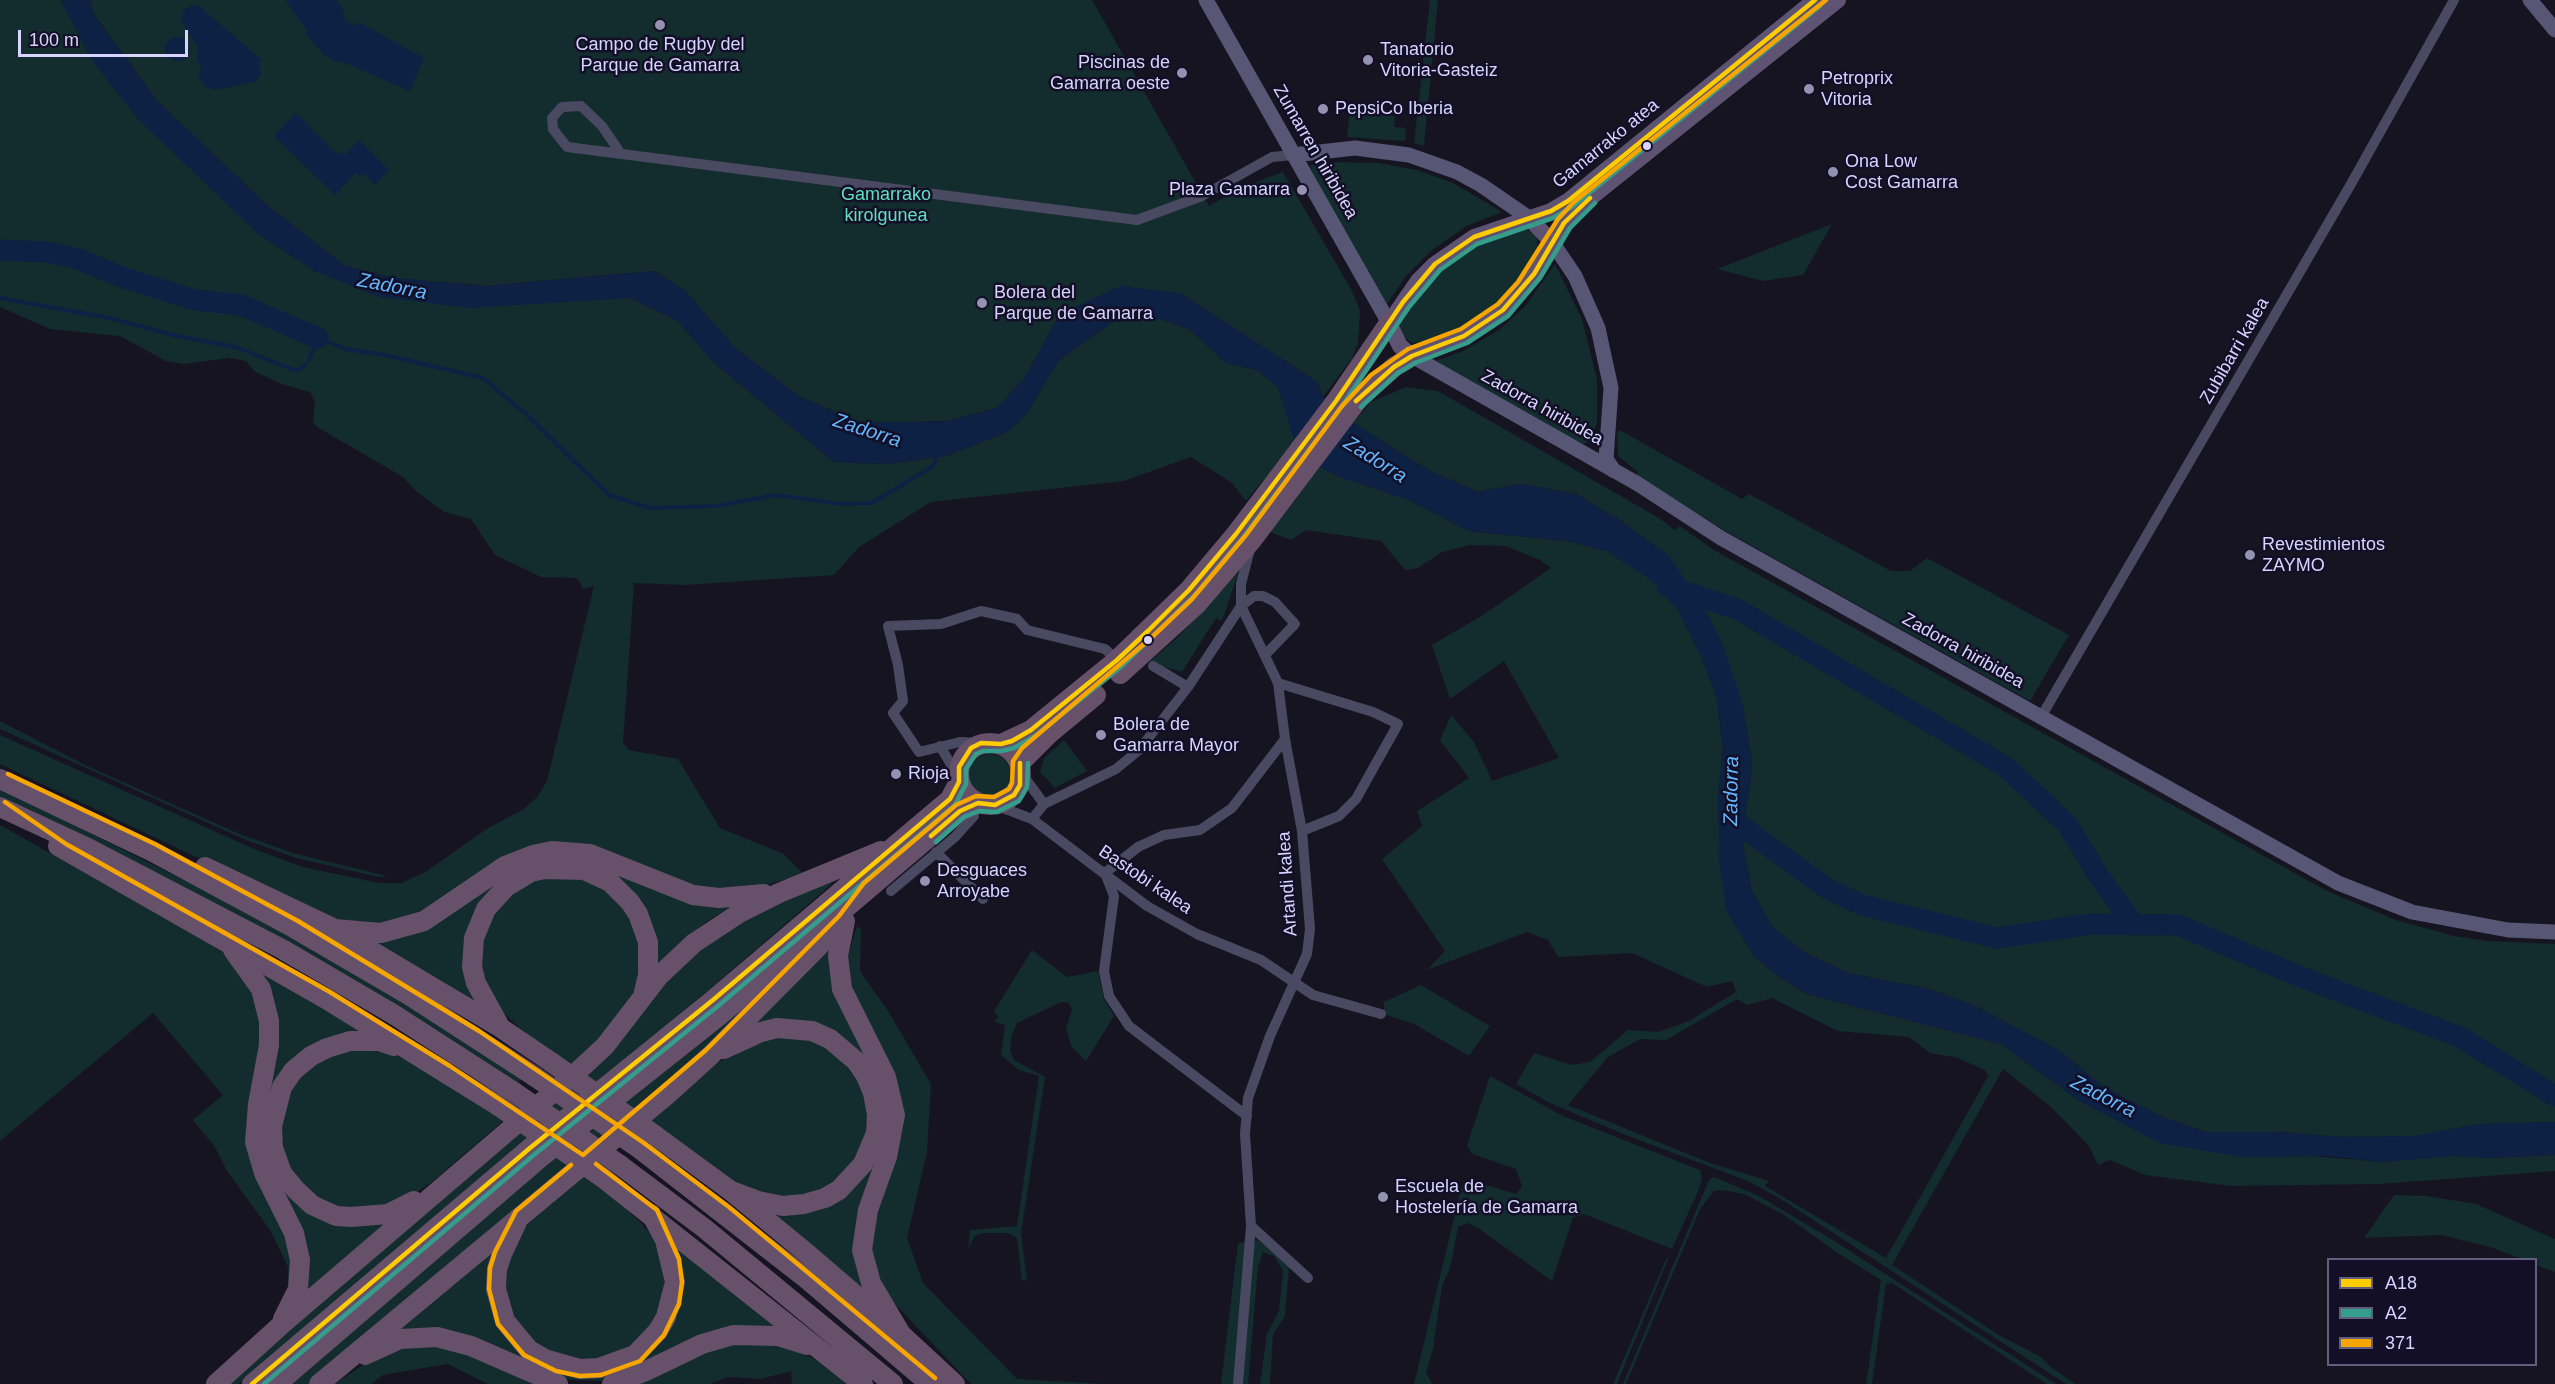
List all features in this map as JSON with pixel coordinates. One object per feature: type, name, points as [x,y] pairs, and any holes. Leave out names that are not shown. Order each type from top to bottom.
[{"type":"highway","points":[[252,1384],[530,1148],[713,1000],[950,799],[959,780],[964,757],[981,743],[1001,744],[1031,730],[1189,590],[1262,513],[1342,406],[1389,323]]},
{"type":"highway","points":[[1342,406],[1412,356]]},
{"type":"highway","points":[[277,1384],[540,1158],[719,1016],[960,811],[1014,795],[1021,769],[1050,733],[1189,612],[1252,540],[1262,513]]},
{"type":"highway","points":[[1001,744],[1016,755],[1021,769]]},
{"type":"highway","points":[[0,779],[151,851],[294,928],[409,995],[534,1076],[640,1149],[803,1276],[930,1384]]},
{"type":"highway","points":[[959,780],[966,794],[982,804]]},
{"type":"highway","points":[[1,807],[62,850],[227,943],[411,1051],[497,1105],[651,1214],[863,1384]]},
{"type":"highway","points":[[1,807],[98,853],[282,949],[393,1014],[514,1092],[620,1165],[723,1243],[893,1384]]},
{"type":"highway","points":[[216,1384],[280,1326],[605,1046],[642,997],[676,958],[694,943],[731,918],[779,893],[897,844]]},
{"type":"highway","points":[[151,851],[185,858],[335,929],[501,1028],[731,1191],[901,1334],[955,1384]]},
{"type":"highway","points":[[335,929],[381,933],[424,921],[505,866],[526,857],[552,851],[590,854],[693,895],[719,898],[779,893]]},
{"type":"highway","points":[[501,1028],[476,983],[472,968],[474,938],[486,909],[506,887],[531,872],[544,869],[584,870],[610,882],[630,902],[638,914],[648,942],[648,975],[642,997]]},
{"type":"highway","points":[[319,1384],[711,1055],[845,921],[869,890]]},
{"type":"highway","points":[[845,921],[838,956],[842,989],[886,1077],[895,1115],[887,1157],[868,1210],[862,1250],[871,1283],[901,1334]]},
{"type":"highway","points":[[227,943],[261,989],[269,1021],[269,1045],[258,1104],[255,1142],[264,1173],[294,1233],[300,1260],[298,1289],[280,1326]]},
{"type":"highway","points":[[711,1055],[761,1032],[786,1028],[812,1031],[830,1039],[856,1061],[873,1093],[877,1115],[876,1133],[863,1164],[839,1190],[825,1198],[783,1206],[758,1201],[731,1191]]},
{"type":"highway","points":[[411,1051],[379,1041],[350,1041],[311,1056],[293,1071],[282,1087],[272,1126],[273,1148],[282,1173],[296,1190],[312,1205],[336,1216],[351,1218],[388,1214],[440,1188]]},
{"type":"highway","points":[[522,1215],[501,1254],[497,1269],[496,1289],[505,1321],[529,1350],[551,1362],[580,1369],[599,1368],[635,1354],[658,1331],[666,1317],[675,1282],[664,1240],[651,1214]]},
{"type":"highway","points":[[612,1384],[646,1371],[702,1344],[733,1335],[778,1336],[821,1350]]},
{"type":"highway","points":[[336,1370],[400,1339],[437,1336],[471,1346],[558,1384]]},
{"type":"main road","name":"Zumarren hiribidea","points":[[1206,0],[1389,323]]},
{"type":"main road","name":"Gamarrako atea","points":[[1389,323],[1418,281],[1457,247],[1485,232],[1551,211],[1568,201],[1815,0]]},
{"type":"main road","name":"Gamarrako atea","points":[[1412,356],[1464,336],[1503,310],[1524,287],[1564,222],[1579,207],[1838,0]]},
{"type":"main road","points":[[2530,0],[2555,30]]},
{"type":"main road","points":[[1293,155],[1355,148],[1408,155],[1473,181],[1529,219],[1552,242],[1575,276],[1598,328],[1611,388],[1606,459],[1614,471]]},
{"type":"main road","name":"Zadorra hiribidea","points":[[1389,323],[1400,346],[1412,356],[1614,471],[1721,538],[2310,868],[2381,902],[2412,912],[2508,930],[2555,932]]},
{"type":"main road","points":[[1581,453],[1590,451],[1606,436]]},
{"type":"street","name":"Zubibarri kalea","points":[[2041,717],[2345,195],[2454,0]]},
{"type":"street","points":[[621,154],[602,126],[581,106],[562,107],[552,118],[553,129],[567,147],[621,154],[1137,220],[1203,196],[1272,157],[1293,155]]},
{"type":"street","name":"Artandi kalea","points":[[1238,1384],[1251,1226],[1248,1098],[1270,1036],[1307,954],[1310,929],[1302,831],[1285,739],[1278,683],[1241,606],[1241,584],[1252,540]]},
{"type":"street","points":[[1032,819],[1044,804],[1116,769],[1139,750],[1188,687],[1241,606],[1254,596],[1263,596],[1275,602],[1295,624],[1265,655]]},
{"type":"street","points":[[981,743],[960,742],[919,752],[893,713],[903,701],[898,665],[888,626],[941,624],[961,615],[981,611],[1017,619],[1028,630],[1105,649],[1114,656]]},
{"type":"street","points":[[1153,666],[1188,687]]},
{"type":"street","points":[[1278,683],[1373,712],[1398,724],[1356,799],[1339,816],[1302,831]]},
{"type":"street","points":[[1247,1116],[1129,1026],[1109,996],[1104,971],[1114,896],[1105,873],[1138,847],[1164,835],[1200,830],[1232,808],[1285,739]]},
{"type":"street","points":[[940,746],[959,780]]},
{"type":"street","points":[[1021,769],[1044,804]]},
{"type":"street","points":[[891,891],[955,837],[982,804]]},
{"type":"street","name":"Bastobi kalea","points":[[982,804],[1032,819],[1157,912],[1197,934],[1261,960],[1313,995],[1381,1014]]},
{"type":"street","points":[[936,852],[983,899]]},
{"type":"street","points":[[1251,1226],[1308,1278]]},
{"type":"green space","points":[[0,0],[61,0],[91,59],[315,271],[550,301],[630,298],[678,321],[713,362],[834,462],[887,464],[946,456],[1007,432],[1025,416],[1059,360],[1113,322],[1159,319],[1189,329],[1226,363],[1257,370],[1278,387],[1300,457],[1340,477],[1409,500],[1469,531],[1567,541],[1607,551],[1652,580],[1678,610],[1702,658],[1717,699],[1723,748],[1718,798],[1753,955],[1779,977],[1807,994],[2001,1044],[2078,1100],[2161,1143],[2384,1162],[2453,1155],[2487,1158],[2555,1155],[2555,1171],[2379,1184],[2231,1186],[2145,1175],[2110,1160],[2098,1165],[2089,1146],[2051,1107],[2003,1069],[1892,1265],[1999,1335],[2041,1357],[2052,1368],[2076,1384],[2066,1384],[1784,1201],[1748,1181],[1628,1136],[1550,1103],[1516,1084],[1534,1053],[1572,1065],[1590,1062],[1628,1030],[1658,1032],[1689,1021],[1736,992],[1732,981],[1707,987],[1632,953],[1558,957],[1548,940],[1527,932],[1427,970],[1445,951],[1382,859],[1422,826],[1417,811],[1469,778],[1440,740],[1451,715],[1474,742],[1492,781],[1559,758],[1504,661],[1450,699],[1432,645],[1483,615],[1551,568],[1540,560],[1505,546],[1470,545],[1442,552],[1418,568],[1405,570],[1381,541],[1306,530],[1291,540],[1270,532],[1298,496],[1263,480],[1246,501],[1232,483],[1191,457],[1124,481],[931,502],[859,547],[834,575],[684,585],[634,583],[623,743],[629,750],[678,759],[720,828],[784,854],[803,874],[756,888],[721,890],[685,884],[604,850],[577,843],[548,845],[403,922],[362,926],[314,913],[0,764],[0,735],[254,849],[303,867],[379,883],[402,883],[427,871],[488,828],[524,809],[537,797],[547,781],[594,586],[582,589],[581,583],[576,578],[541,577],[495,555],[471,519],[444,512],[416,491],[403,477],[317,427],[313,421],[315,402],[310,392],[281,384],[254,371],[246,361],[229,358],[184,364],[166,361],[120,336],[50,329],[0,307]],"holes":[[[1772,998],[1838,1031],[1909,1037],[1930,1053],[1955,1057],[1985,1070],[1988,1076],[1886,1258],[1765,1186],[1769,1181],[1710,1163],[1568,1105],[1608,1057],[1640,1039],[1666,1040],[1737,999],[1747,1005]]]},
{"type":"green space","name":"Gamarrako kirolgunea","points":[[90,0],[1092,0],[1209,206],[1243,187],[1283,172],[1352,291],[1360,311],[1358,344],[1352,358],[1323,397],[1317,382],[1180,293],[1060,314],[1024,379],[997,408],[947,421],[861,423],[800,397],[735,348],[685,291],[654,271],[485,286],[394,278],[345,266],[269,207],[157,101],[93,13]]},
{"type":"green space","points":[[1430,0],[1438,0],[1424,146],[1414,143]]},
{"type":"green space","points":[[1350,111],[1395,116],[1394,127],[1406,128],[1405,141],[1347,137]]},
{"type":"green space","points":[[1339,162],[1378,163],[1417,170],[1453,183],[1502,212],[1467,226],[1432,250],[1406,276],[1386,306],[1310,165]]},
{"type":"green space","points":[[1832,224],[1803,275],[1763,281],[1717,269]]},
{"type":"green space","points":[[1521,229],[1530,231],[1537,237],[1538,251],[1514,287],[1499,303],[1463,328],[1426,342],[1412,343],[1405,338],[1400,328],[1400,320],[1433,276],[1458,256],[1486,240]]},
{"type":"green space","points":[[1555,264],[1582,319],[1597,379],[1597,422],[1591,440],[1583,444],[1576,443],[1433,362],[1463,351],[1499,330],[1526,305]]},
{"type":"green space","points":[[1406,387],[1438,391],[1659,518],[1675,530],[1680,526],[1714,550],[2327,891],[2396,920],[2454,936],[2488,941],[2555,944],[2555,1122],[2413,1136],[2342,1137],[2277,1132],[2205,1132],[2158,1115],[2102,1086],[2060,1051],[1973,1005],[1929,989],[1848,973],[1807,954],[1772,927],[1752,891],[1741,834],[1752,761],[1742,702],[1669,557],[1621,521],[1576,494],[1520,484],[1478,492],[1430,471],[1353,423],[1371,402]]},
{"type":"green space","points":[[1620,430],[1742,499],[1749,494],[1891,571],[1910,571],[1927,558],[2069,635],[2030,701],[1727,532],[1636,475],[1638,472],[1618,456],[1617,434]]},
{"type":"green space","points":[[1239,571],[1222,621],[1216,618],[1182,672],[1149,662],[1177,638]]},
{"type":"green space","points":[[0,721],[85,765],[237,833],[293,853],[387,876],[378,877],[296,858],[246,840],[0,729]]},
{"type":"green space","points":[[1064,740],[1087,771],[1055,788],[1040,772],[1044,758]]},
{"type":"green space","points":[[990,754],[1005,760],[1011,775],[1005,790],[990,796],[975,790],[969,775],[975,760]]},
{"type":"green space","points":[[0,788],[257,917],[376,985],[522,1077],[518,1083],[56,823],[0,796]]},
{"type":"green space","points":[[0,825],[208,942],[225,954],[254,991],[261,1027],[260,1058],[248,1107],[246,1129],[249,1155],[282,1221],[293,1268],[288,1287],[288,1267],[270,1230],[227,1171],[215,1147],[193,1120],[223,1095],[153,1013],[0,1141]]},
{"type":"green space","points":[[547,857],[735,905],[710,919],[687,937],[656,968],[639,903],[564,863],[477,911],[479,1005],[369,940],[502,874]]},
{"type":"green space","points":[[571,877],[592,882],[614,894],[638,933],[642,966],[635,992],[621,1016],[573,1067],[540,1046],[499,1009],[488,991],[481,970],[484,930],[498,906],[509,894],[531,881]]},
{"type":"green space","points":[[830,881],[832,884],[640,1049],[239,1384],[226,1384],[364,1262],[688,955],[751,913]]},
{"type":"green space","points":[[857,926],[861,930],[860,971],[888,1011],[931,1084],[927,1152],[907,1238],[923,1283],[1017,1379],[1104,1384],[971,1384],[895,1304],[883,1286],[871,1255],[872,1231],[902,1107],[893,1071],[850,984],[847,960]]},
{"type":"green space","points":[[835,938],[890,1105],[873,1180],[867,1292],[770,1212],[803,1211],[876,1148],[854,1048],[748,1028]]},
{"type":"green space","points":[[1032,950],[1067,977],[1098,971],[1104,999],[1114,1016],[1086,1061],[1071,1046],[1066,1029],[1072,1009],[1069,1003],[1061,1002],[1017,1023],[1011,1037],[1010,1051],[1014,1060],[1045,1077],[1021,1234],[1027,1281],[1022,1280],[1017,1238],[1008,1233],[981,1233],[974,1237],[968,1249],[970,1230],[1017,1226],[1039,1076],[1019,1070],[1001,1055],[1005,1025],[994,1022],[998,1017],[994,1011]]},
{"type":"green space","points":[[260,971],[369,1033],[356,1035],[272,1095],[291,1195],[390,1221],[301,1297],[272,1179]]},
{"type":"green space","points":[[1421,985],[1490,1026],[1469,1056],[1414,1024],[1384,1014],[1384,1002]]},
{"type":"green space","points":[[769,986],[714,1044],[568,1170],[308,1384],[292,1384],[551,1160]]},
{"type":"green space","points":[[791,1034],[814,1040],[848,1063],[860,1080],[868,1103],[866,1137],[862,1149],[843,1177],[823,1190],[798,1198],[778,1198],[752,1192],[714,1170],[648,1121],[719,1062],[765,1038]]},
{"type":"green space","points":[[349,1050],[370,1050],[397,1056],[421,1066],[503,1121],[433,1181],[405,1200],[381,1209],[354,1209],[324,1204],[294,1178],[284,1158],[279,1135],[288,1091],[300,1075],[315,1062]]},
{"type":"green space","points":[[1490,1076],[1563,1116],[1700,1170],[1702,1178],[1672,1249],[1584,1214],[1573,1218],[1552,1281],[1478,1228],[1468,1223],[1458,1227],[1450,1268],[1442,1286],[1433,1349],[1426,1372],[1432,1384],[1414,1384],[1463,1181],[1479,1183],[1516,1194],[1522,1186],[1516,1169],[1472,1154],[1467,1145]]},
{"type":"green space","points":[[581,1175],[616,1199],[642,1224],[658,1243],[665,1263],[663,1304],[653,1324],[637,1344],[614,1358],[588,1361],[564,1358],[547,1351],[532,1340],[512,1314],[506,1296],[507,1262],[514,1243],[529,1222]]},
{"type":"green space","points":[[1714,1177],[1759,1196],[1828,1237],[2056,1384],[2047,1384],[1892,1283],[1886,1284],[1872,1384],[1866,1384],[1881,1280],[1784,1215],[1744,1194],[1723,1190],[1714,1191],[1700,1209],[1626,1384],[1623,1384],[1709,1180]]},
{"type":"green space","points":[[2394,1195],[2426,1196],[2476,1204],[2555,1239],[2555,1272],[2537,1265],[2537,1258],[2519,1258],[2490,1247],[2441,1235],[2364,1238]]},
{"type":"green space","points":[[1258,1240],[1289,1266],[1285,1316],[1273,1335],[1270,1384],[1260,1384],[1267,1334],[1279,1311],[1283,1271],[1274,1256],[1263,1252],[1258,1267],[1248,1384],[1243,1384],[1254,1241]]},
{"type":"green space","points":[[1245,1242],[1234,1384],[1221,1384],[1238,1243]]},
{"type":"green space","points":[[676,1243],[784,1331],[751,1328],[624,1377],[602,1381],[559,1379],[397,1331],[494,1248],[495,1313],[568,1373],[653,1347]]},
{"type":"green space","points":[[1669,1257],[1617,1384],[1613,1384],[1666,1259]]},
{"type":"green space","points":[[739,1342],[767,1342],[789,1347],[818,1361],[850,1384],[792,1384],[791,1371],[761,1379],[728,1377],[710,1384],[638,1384],[710,1350]]},
{"type":"green space","points":[[424,1344],[458,1350],[479,1357],[532,1384],[488,1384],[448,1364],[383,1375],[371,1384],[335,1384],[361,1366],[393,1350]]},
{"type":"water","name":"Zadorra","points":[[61,0],[90,0],[93,14],[157,101],[269,207],[345,266],[394,278],[485,286],[654,271],[685,291],[735,348],[800,397],[861,423],[947,421],[997,408],[1024,379],[1060,314],[1120,286],[1180,293],[1317,382],[1323,397],[1353,423],[1430,471],[1478,492],[1520,484],[1576,494],[1621,521],[1669,556],[1709,616],[1724,648],[1742,702],[1752,761],[1741,834],[1752,891],[1772,927],[1807,954],[1848,973],[1929,989],[1973,1005],[2060,1051],[2102,1086],[2158,1115],[2205,1132],[2277,1132],[2342,1137],[2413,1136],[2478,1124],[2555,1122],[2555,1155],[2487,1158],[2453,1156],[2384,1162],[2326,1156],[2241,1157],[2160,1143],[2078,1100],[2001,1044],[1807,994],[1779,977],[1753,955],[1727,912],[1719,861],[1718,798],[1723,748],[1717,699],[1702,658],[1678,610],[1652,581],[1607,551],[1567,541],[1469,531],[1409,500],[1340,477],[1299,457],[1278,387],[1257,370],[1226,363],[1189,329],[1159,319],[1113,322],[1059,360],[1025,416],[1007,432],[946,456],[887,464],[834,462],[713,362],[678,321],[630,298],[469,308],[379,297],[315,271],[259,235],[138,119],[91,59]]},
{"type":"water","points":[[285,0],[336,0],[345,11],[342,15],[351,24],[356,26],[358,22],[424,58],[410,91],[338,60],[337,63],[322,53],[305,34],[308,32]]},
{"type":"water","points":[[192,5],[200,7],[262,60],[259,63],[261,74],[257,81],[217,90],[205,87],[199,78],[201,64],[198,63],[197,51],[199,49],[182,22],[183,11]]},
{"type":"water","points":[[177,37],[186,40],[189,49],[186,58],[177,61],[168,58],[165,49],[168,40]]},
{"type":"water","points":[[296,113],[337,154],[341,151],[345,155],[359,140],[389,170],[375,185],[363,173],[360,176],[356,173],[335,195],[274,136]]},
{"type":"waterway","points":[[0,250],[48,252],[78,259],[124,278],[195,300],[241,305],[318,338]]},
{"type":"waterway","points":[[0,298],[109,318],[177,336],[236,347],[291,369],[298,370],[306,364]]},
{"type":"waterway","points":[[309,360],[318,338],[346,349],[385,355],[483,378],[526,414],[609,495],[650,508],[717,506],[775,495],[842,504],[872,503],[932,467],[938,455]]},
{"type":"waterway","points":[[1667,586],[1737,609],[2006,767],[2068,825],[2098,875],[2134,925]]},
{"type":"waterway","name":"Zadorra","points":[[1731,819],[1828,889],[1862,905],[1997,938],[2092,924],[2178,925],[2301,977],[2460,1037],[2555,1096]]},
{"type":"transit line","name":"A18","points":[[252,1384],[530,1148],[713,1000],[950,799],[959,782],[959,767],[971,748],[981,743],[1001,744],[1012,741],[1031,730],[1117,660],[1149,630],[1189,590],[1236,534],[1336,401],[1403,302],[1435,264],[1474,237],[1551,211],[1568,201],[1815,0]]},
{"type":"transit line","name":"371","points":[[5,802],[66,844],[330,992],[450,1066],[583,1155],[706,1050],[839,916],[864,883],[956,805],[976,796],[994,797],[1009,789],[1012,783],[1013,761],[1022,748],[1151,638],[1192,599],[1246,535],[1342,406],[1371,375],[1408,349],[1461,329],[1498,304],[1518,282],[1558,219],[1574,202],[1826,0]]},
{"type":"transit line","name":"A2","points":[[264,1384],[535,1154],[718,1006],[955,805],[966,784],[966,769],[976,754],[983,751],[1014,748],[1035,736],[1122,666],[1195,595],[1242,539],[1342,406],[1409,307],[1440,270],[1477,244],[1553,218],[1572,207],[1820,6]]},
{"type":"transit line","name":"A18","points":[[1356,401],[1394,367],[1412,356],[1464,336],[1503,310],[1534,274],[1564,223],[1590,198]]},
{"type":"transit line","name":"A2","points":[[1361,407],[1398,373],[1415,363],[1467,343],[1508,316],[1540,278],[1570,228],[1595,203]]},
{"type":"transit line","name":"A18","points":[[931,836],[960,811],[978,803],[995,805],[1014,795],[1020,785],[1020,763]]},
{"type":"transit line","name":"A2","points":[[936,842],[964,817],[979,811],[997,812],[1019,801],[1027,787],[1028,763]]},
{"type":"transit line","name":"371","points":[[8,774],[155,844],[298,921],[479,1031],[644,1143],[729,1207],[935,1378]]},
{"type":"transit line","name":"371","points":[[571,1165],[516,1211],[495,1252],[490,1268],[489,1289],[498,1324],[524,1355],[556,1371],[580,1376],[601,1375],[640,1361],[664,1335],[679,1304],[682,1282],[679,1259],[657,1210],[596,1164]]},
{"type":"place","name":"Campo de Rugby del Parque de Gamarra","points":[[660,25]]},
{"type":"place","name":"Tanatorio Vitoria-Gasteiz","points":[[1368,60]]},
{"type":"place","name":"Piscinas de Gamarra oeste","points":[[1182,73]]},
{"type":"place","name":"Petroprix Vitoria","points":[[1809,89]]},
{"type":"place","name":"PepsiCo Iberia","points":[[1323,109]]},
{"type":"place","name":"Ona Low Cost Gamarra","points":[[1833,172]]},
{"type":"place","name":"Plaza Gamarra","points":[[1302,190]]},
{"type":"place","name":"Bolera del Parque de Gamarra","points":[[982,303]]},
{"type":"place","name":"Revestimientos ZAYMO","points":[[2250,555]]},
{"type":"place","name":"Bolera de Gamarra Mayor","points":[[1101,735]]},
{"type":"place","name":"Rioja","points":[[896,774]]},
{"type":"place","name":"Desguaces Arroyabe","points":[[925,881]]},
{"type":"place","name":"Escuela de Hostelería de Gamarra","points":[[1383,1197]]}]
